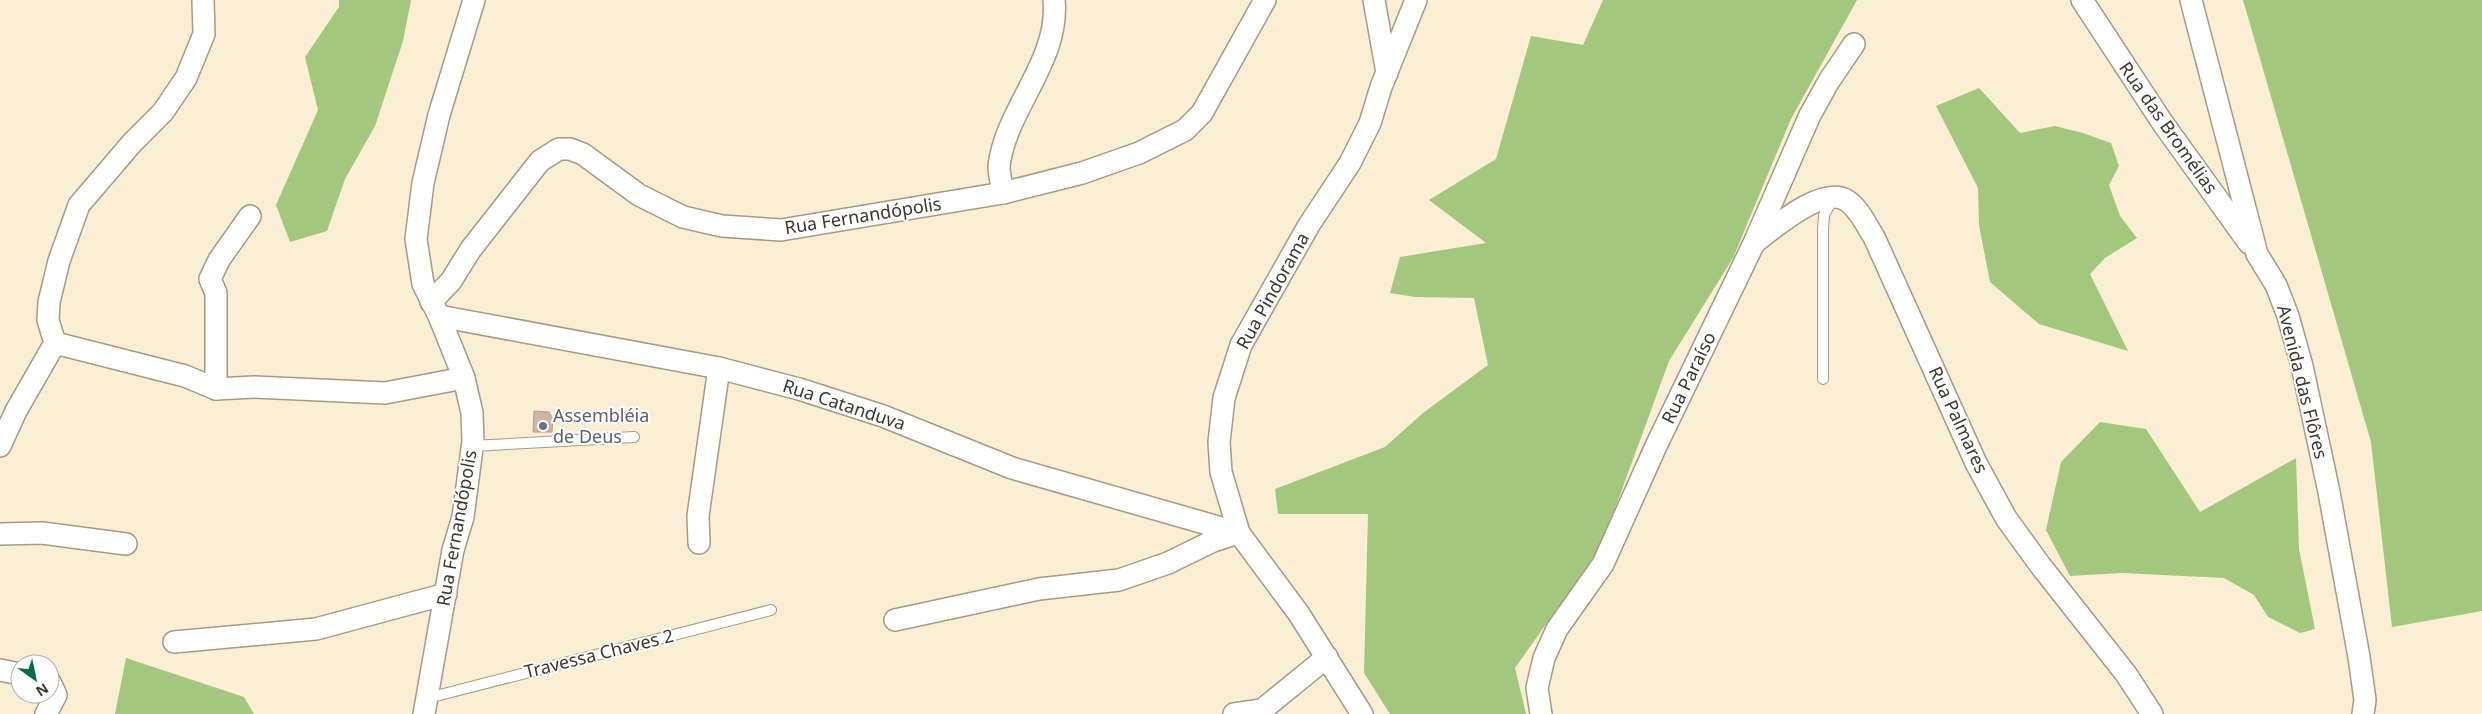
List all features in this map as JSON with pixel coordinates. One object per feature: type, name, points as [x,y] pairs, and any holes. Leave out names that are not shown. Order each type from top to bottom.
[{"type":"street","points":[[0,446],[16,411],[55,343],[48,320],[49,302],[59,261],[79,205],[132,143],[163,112],[186,78],[204,34],[203,0]]},
{"type":"street","points":[[435,309],[423,284],[416,239],[423,183],[450,74],[474,0]]},
{"type":"street","points":[[1004,193],[999,168],[1007,136],[1042,62],[1055,14],[1054,0]]},
{"type":"street","name":"Rua Fernandópolis","points":[[426,706],[453,550],[463,517],[472,446],[472,413],[464,378],[435,309],[471,249],[540,161],[559,150],[570,149],[583,154],[639,195],[683,217],[722,226],[781,230],[1004,193],[1082,173],[1139,154],[1185,130],[1202,113],[1265,0]]},
{"type":"street","points":[[1374,0],[1387,73]]},
{"type":"street","name":"Rua Pindorama","points":[[1362,714],[1299,614],[1239,533],[1220,472],[1219,442],[1224,398],[1241,345],[1310,225],[1350,163],[1370,123],[1387,73],[1416,0]]},
{"type":"street","name":"Rua das Bromélias","points":[[2082,0],[2162,122],[2257,254]]},
{"type":"street","name":"Avenida das Flôres","points":[[2191,0],[2257,254],[2276,285],[2288,316],[2302,366],[2329,492],[2359,657],[2365,700],[2364,714]]},
{"type":"street","name":"Rua Paraíso","points":[[1541,714],[1537,688],[1544,658],[1557,629],[1603,564],[1656,446],[1754,243],[1810,115],[1829,81],[1854,44]]},
{"type":"street","points":[[1754,243],[1813,202],[1833,197]]},
{"type":"street","name":"Rua Palmares","points":[[1833,197],[1845,200],[1859,212],[1874,237],[1976,462],[2006,518],[2040,565],[2126,674],[2152,714]]},
{"type":"street","points":[[216,389],[216,293],[210,279],[219,260],[250,216]]},
{"type":"street","name":"Rua Catanduva","points":[[435,309],[719,368],[800,390],[883,416],[1012,468],[1239,533]]},
{"type":"street","points":[[55,343],[185,376],[216,389],[254,387],[385,393],[464,378]]},
{"type":"street","points":[[699,543],[698,516],[719,368]]},
{"type":"street","points":[[0,534],[42,533],[126,544]]},
{"type":"street","points":[[895,620],[1039,589],[1119,580],[1168,563],[1213,540],[1239,533]]},
{"type":"street","points":[[174,642],[316,629],[446,594]]},
{"type":"street","points":[[1234,714],[1262,712],[1326,657]]},
{"type":"lane","points":[[1823,379],[1823,229],[1824,215],[1833,197]]},
{"type":"lane","points":[[472,446],[634,437]]},
{"type":"lane","name":"Travessa Chaves 2","points":[[426,706],[771,610]]},
{"type":"green space","points":[[339,0],[411,0],[403,41],[375,126],[345,179],[327,231],[290,242],[276,205],[318,110],[305,57],[339,7]]},
{"type":"green space","points":[[1603,0],[1857,0],[1791,119],[1733,258],[1669,361],[1601,547],[1515,668],[1526,714],[1390,714],[1364,673],[1368,514],[1278,514],[1275,489],[1385,447],[1423,413],[1488,365],[1474,298],[1415,297],[1390,293],[1400,257],[1486,243],[1429,200],[1496,159],[1531,36],[1583,45]]},
{"type":"green space","points":[[2243,0],[2482,0],[2482,611],[2392,627],[2371,442]]},
{"type":"green space","points":[[1979,88],[2020,133],[2055,126],[2111,143],[2119,166],[2109,185],[2120,216],[2137,238],[2105,258],[2090,274],[2128,351],[2039,324],[1990,282],[1979,225],[1978,188],[1936,106]]},
{"type":"green space","points":[[2100,422],[2146,429],[2200,512],[2296,458],[2299,549],[2315,629],[2300,633],[2268,617],[2254,595],[2224,578],[2122,573],[2070,576],[2046,530],[2061,462]]},
{"type":"green space","points":[[126,658],[244,697],[254,714],[115,714]]},
{"type":"building","name":"Assembléia de Deus","points":[[534,411],[549,412],[553,419],[552,432],[533,432]]},
{"type":"place","name":"Assembléia de Deus","points":[[543,426]]}]
